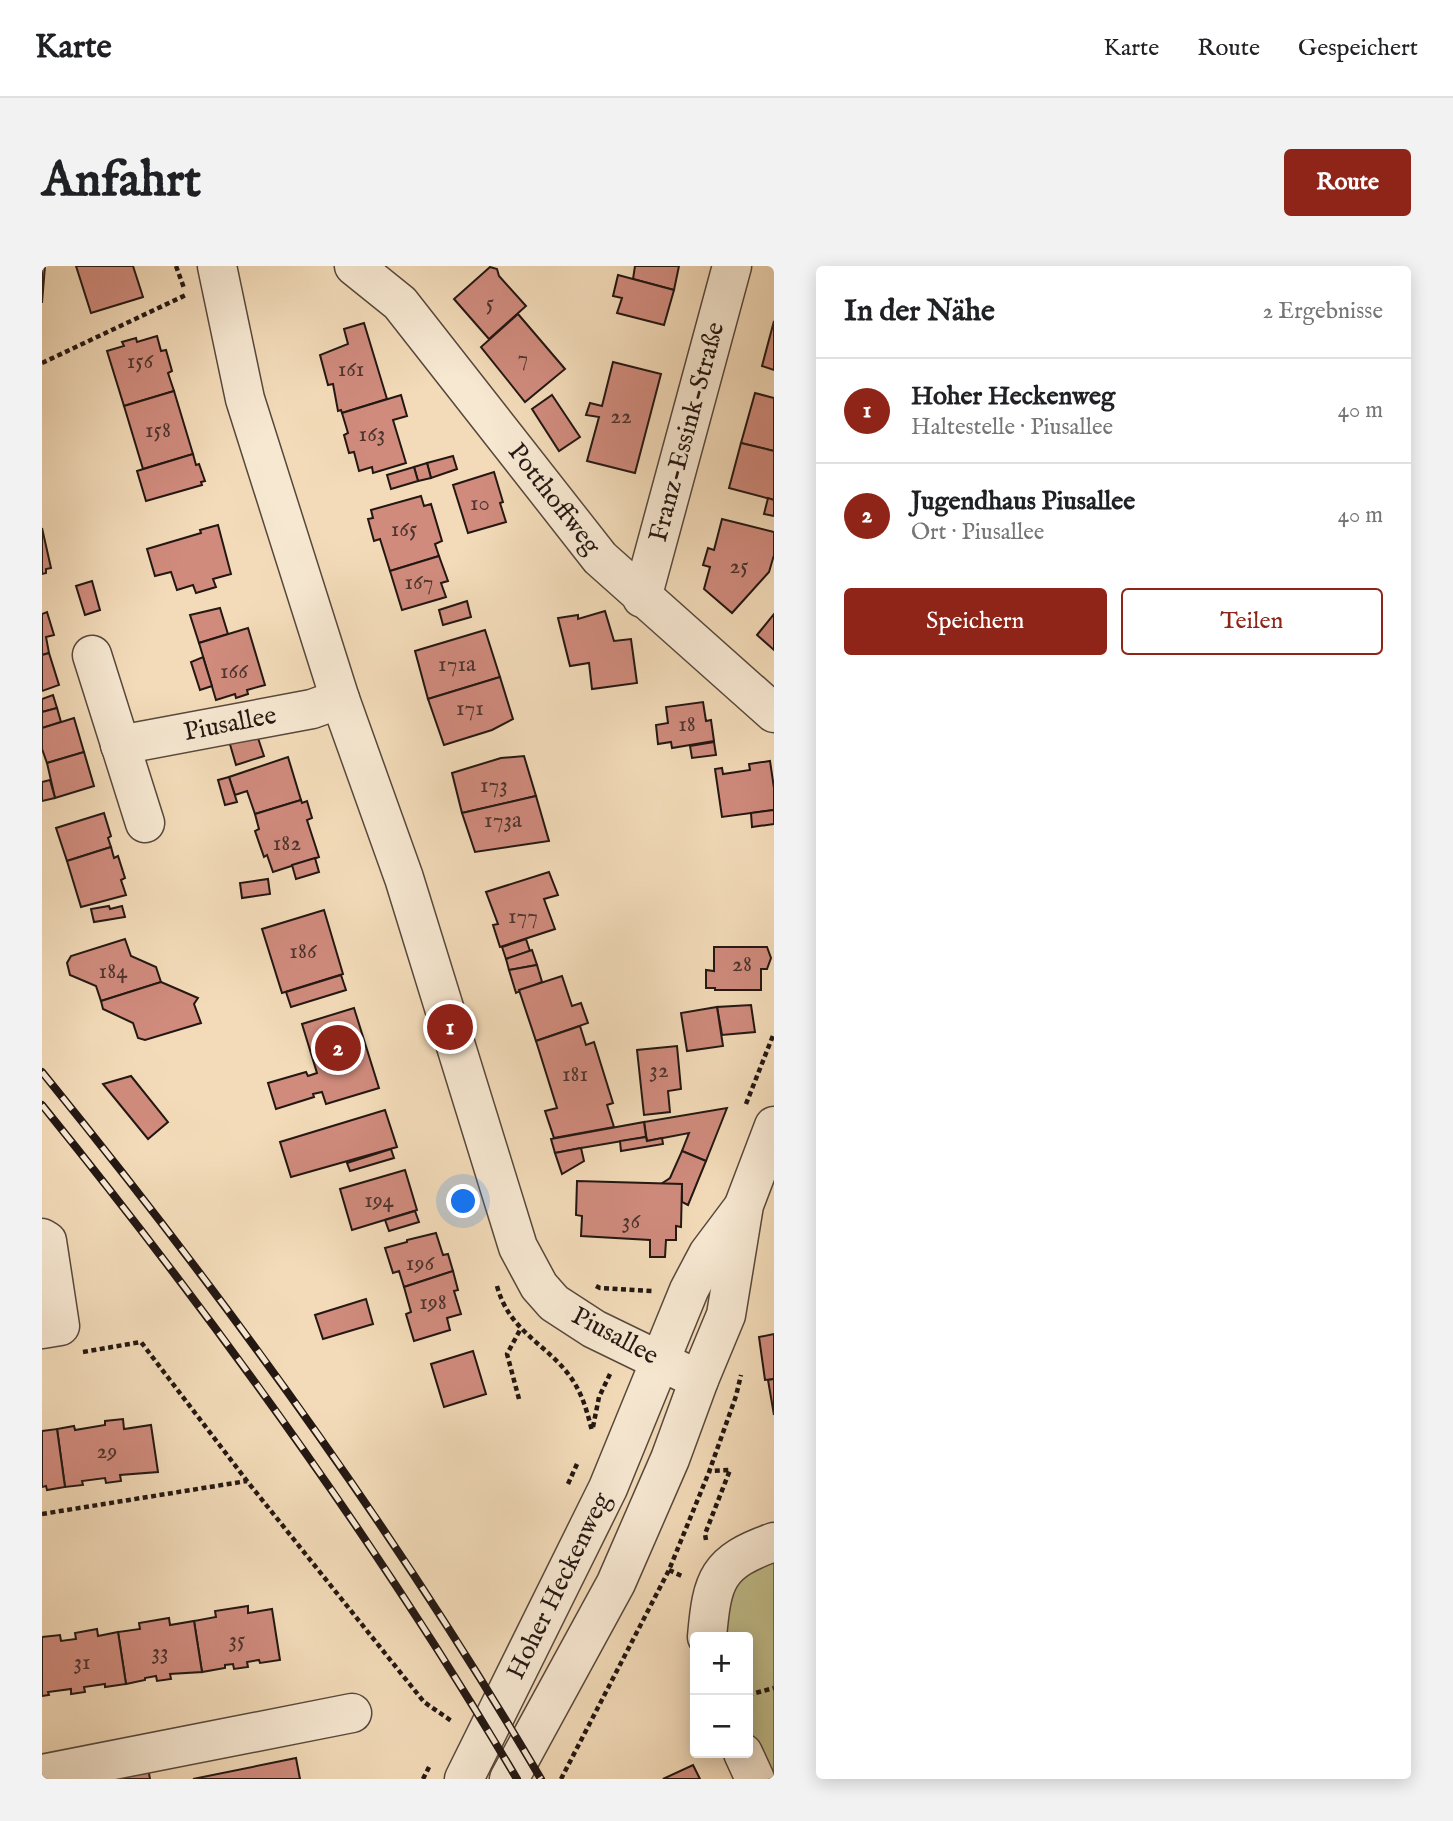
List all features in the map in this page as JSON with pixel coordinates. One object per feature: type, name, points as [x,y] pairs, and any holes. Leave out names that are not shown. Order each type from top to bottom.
[{"type":"street","name":"Potthoffweg","points":[[354,266],[400,303],[600,558],[774,713]]},
{"type":"street","name":"Franz-Essink-Straße","points":[[642,598],[732,266]]},
{"type":"street","name":"Piusallee","points":[[220,276],[244,399],[340,699],[404,878],[518,1247],[539,1286],[554,1303],[594,1329],[699,1380]]},
{"type":"street","points":[[92,654],[145,823]]},
{"type":"street","name":"Piusallee","points":[[120,745],[312,709],[340,699]]},
{"type":"street","name":"Hoher Heckenweg","points":[[509,1779],[616,1583],[670,1460],[726,1315],[744,1205],[774,1126]]},
{"type":"street","name":"Hoher Heckenweg","points":[[464,1779],[608,1488],[689,1290],[708,1254],[744,1205]]},
{"type":"street","points":[[42,1238],[47,1241],[60,1326],[42,1329]]},
{"type":"street","points":[[708,1632],[714,1591],[722,1572],[745,1552],[774,1542]]},
{"type":"street","points":[[42,1774],[352,1713]]},
{"type":"street","points":[[745,1758],[755,1779]]},
{"type":"path","points":[[42,363],[186,295],[220,276]]},
{"type":"path","points":[[590,1283],[600,1289],[649,1293],[661,1288]]},
{"type":"path","points":[[519,1399],[507,1354],[520,1329]]},
{"type":"path","points":[[79,1353],[141,1342],[247,1481],[424,1702],[453,1723]]},
{"type":"path","points":[[561,1779],[669,1570],[709,1472],[730,1470],[705,1534],[708,1557],[722,1572]]},
{"type":"path","points":[[42,1514],[247,1481]]},
{"type":"path","points":[[669,1570],[684,1576]]},
{"type":"path","points":[[753,1694],[774,1688]]},
{"type":"shaded area","points":[[774,1553],[774,1779],[766,1779],[753,1752],[753,1632],[717,1632],[733,1575]]},
{"type":"building","points":[[42,266],[45,266],[42,303]]},
{"type":"building","points":[[76,266],[133,266],[143,297],[91,313]]},
{"type":"building","points":[[635,266],[679,266],[674,290],[633,279]]},
{"type":"building","points":[[490,267],[497,269],[499,276],[526,306],[489,339],[454,299]]},
{"type":"building","points":[[618,275],[674,290],[664,325],[617,313],[622,298],[613,296]]},
{"type":"building","points":[[518,314],[565,369],[525,402],[481,347]]},
{"type":"building","points":[[774,321],[774,370],[762,366]]},
{"type":"building","points":[[364,323],[387,399],[342,413],[341,410],[338,411],[333,384],[328,385],[320,355],[348,344],[344,329]]},
{"type":"building","points":[[157,336],[161,351],[166,350],[172,371],[168,373],[174,391],[124,406],[107,351],[124,346],[122,342],[136,338],[137,342]]},
{"type":"building","points":[[613,362],[661,374],[635,473],[587,461],[599,417],[586,415],[590,403],[602,406]]},
{"type":"building","points":[[174,391],[193,454],[143,469],[124,406]]},
{"type":"building","points":[[755,393],[774,398],[774,451],[741,443]]},
{"type":"building","points":[[401,395],[407,416],[393,420],[406,463],[373,473],[372,467],[359,471],[354,452],[349,453],[344,435],[348,433],[342,413]]},
{"type":"building","points":[[552,395],[580,437],[559,451],[532,409]]},
{"type":"building","points":[[741,443],[774,451],[774,500],[729,488]]},
{"type":"building","points":[[193,454],[205,481],[201,482],[202,485],[146,501],[137,471]]},
{"type":"building","points":[[453,456],[457,469],[431,478],[427,463]]},
{"type":"building","points":[[427,463],[431,478],[418,481],[414,467]]},
{"type":"building","points":[[414,467],[418,481],[391,489],[387,475]]},
{"type":"building","points":[[494,472],[506,522],[468,533],[453,485]]},
{"type":"building","points":[[421,496],[424,506],[431,504],[442,541],[435,544],[439,556],[390,571],[380,539],[374,541],[368,519],[373,518],[371,510]]},
{"type":"building","points":[[768,498],[774,500],[774,516],[764,514]]},
{"type":"building","points":[[722,519],[774,532],[774,555],[769,572],[732,613],[704,589],[710,567],[703,565],[708,548],[714,550]]},
{"type":"building","points":[[218,525],[231,574],[213,579],[216,587],[196,593],[193,585],[177,590],[171,572],[155,576],[147,549],[201,533],[200,530]]},
{"type":"building","points":[[42,528],[51,568],[42,574]]},
{"type":"building","points":[[439,556],[448,581],[441,583],[446,597],[402,610],[390,571]]},
{"type":"building","points":[[92,581],[100,610],[85,615],[76,586]]},
{"type":"building","points":[[467,601],[471,617],[443,625],[439,610]]},
{"type":"building","points":[[220,608],[228,634],[199,643],[190,615]]},
{"type":"building","points":[[605,611],[614,641],[631,639],[637,683],[592,689],[589,663],[570,666],[558,618],[578,615],[578,619]]},
{"type":"building","points":[[47,612],[54,635],[46,637],[49,653],[42,655],[42,614]]},
{"type":"building","points":[[774,614],[774,650],[757,635]]},
{"type":"building","points":[[248,628],[265,685],[247,690],[248,694],[236,698],[235,694],[216,700],[199,643]]},
{"type":"building","points":[[485,630],[500,677],[428,699],[415,651]]},
{"type":"building","points":[[49,653],[59,685],[42,691],[42,655]]},
{"type":"building","points":[[203,657],[212,686],[200,690],[191,662]]},
{"type":"building","points":[[500,677],[513,719],[492,730],[444,745],[428,699]]},
{"type":"building","points":[[53,695],[57,708],[42,712],[42,699]]},
{"type":"building","points":[[703,702],[706,721],[711,720],[714,741],[672,748],[671,742],[658,744],[656,725],[668,723],[666,707]]},
{"type":"building","points":[[57,708],[61,722],[42,728],[42,712]]},
{"type":"building","points":[[74,718],[84,752],[47,763],[42,749],[42,728]]},
{"type":"building","points":[[256,732],[264,756],[236,765],[229,741]]},
{"type":"building","points":[[714,742],[716,755],[692,758],[690,746]]},
{"type":"building","points":[[84,752],[94,786],[55,798],[47,763]]},
{"type":"building","points":[[524,756],[536,796],[462,813],[452,773],[501,758]]},
{"type":"building","points":[[288,757],[301,800],[255,814],[247,791],[235,795],[229,777]]},
{"type":"building","points":[[770,761],[774,810],[722,817],[715,769],[722,768],[723,774],[750,770],[749,764]]},
{"type":"building","points":[[229,777],[237,802],[225,805],[218,780]]},
{"type":"building","points":[[50,780],[55,798],[42,801],[42,782]]},
{"type":"building","points":[[536,796],[549,841],[475,852],[462,813]]},
{"type":"building","points":[[301,800],[302,803],[307,801],[312,818],[307,820],[319,857],[273,872],[267,855],[264,857],[255,831],[259,829],[255,814]]},
{"type":"building","points":[[774,810],[774,824],[752,827],[751,813]]},
{"type":"building","points":[[104,813],[111,836],[108,838],[111,847],[67,861],[56,828]]},
{"type":"building","points":[[111,847],[114,858],[118,856],[125,878],[121,880],[126,895],[81,907],[67,861]]},
{"type":"building","points":[[315,858],[319,872],[296,879],[292,865]]},
{"type":"building","points":[[549,872],[558,895],[544,899],[555,929],[500,947],[493,925],[498,924],[486,892]]},
{"type":"building","points":[[268,879],[270,894],[242,898],[240,883]]},
{"type":"building","points":[[109,906],[110,909],[122,906],[125,917],[94,922],[91,909]]},
{"type":"building","points":[[324,910],[343,974],[282,993],[262,929]]},
{"type":"building","points":[[125,939],[131,956],[156,967],[161,982],[101,1001],[96,986],[70,975],[67,963],[71,956]]},
{"type":"building","points":[[526,939],[530,951],[506,959],[502,947]]},
{"type":"building","points":[[714,947],[767,947],[771,958],[767,969],[761,969],[761,990],[706,988],[706,970],[714,971]]},
{"type":"building","points":[[532,950],[537,965],[509,970],[506,959]]},
{"type":"building","points":[[537,965],[542,982],[516,993],[509,970]]},
{"type":"building","points":[[341,975],[346,990],[291,1007],[286,992]]},
{"type":"building","points":[[562,976],[572,1006],[581,1003],[588,1023],[536,1041],[519,990]]},
{"type":"building","points":[[161,982],[198,998],[194,1004],[201,1023],[145,1040],[138,1038],[133,1023],[103,1009],[101,1001]]},
{"type":"building","points":[[751,1005],[755,1032],[722,1035],[717,1007]]},
{"type":"building","points":[[717,1007],[723,1046],[687,1051],[681,1013]]},
{"type":"building","points":[[354,1008],[379,1088],[326,1104],[322,1092],[276,1109],[268,1083],[306,1072],[308,1076],[317,1073],[302,1024]]},
{"type":"building","points":[[580,1026],[586,1045],[594,1042],[613,1103],[607,1105],[614,1127],[554,1138],[545,1111],[557,1108],[536,1041]]},
{"type":"building","points":[[677,1046],[681,1089],[668,1091],[670,1112],[644,1115],[637,1050]]},
{"type":"building","points":[[131,1076],[168,1122],[148,1139],[103,1084]]},
{"type":"building","points":[[727,1108],[706,1161],[682,1151],[689,1133],[647,1141],[644,1122]]},
{"type":"building","points":[[385,1110],[397,1147],[291,1177],[280,1142]]},
{"type":"building","points":[[644,1122],[646,1137],[555,1153],[551,1139]]},
{"type":"building","points":[[646,1137],[647,1141],[662,1138],[663,1144],[621,1151],[620,1141]]},
{"type":"building","points":[[581,1148],[584,1161],[562,1174],[555,1153]]},
{"type":"building","points":[[391,1149],[394,1158],[350,1171],[347,1163]]},
{"type":"building","points":[[682,1151],[706,1161],[688,1205],[682,1202],[682,1184],[661,1184],[670,1178]]},
{"type":"building","points":[[405,1170],[417,1210],[352,1230],[340,1189]]},
{"type":"building","points":[[577,1181],[682,1184],[681,1227],[676,1226],[676,1240],[666,1240],[665,1257],[650,1257],[650,1240],[581,1236],[582,1216],[576,1215]]},
{"type":"building","points":[[415,1211],[419,1222],[389,1231],[385,1220]]},
{"type":"building","points":[[436,1233],[443,1255],[448,1254],[453,1271],[404,1287],[399,1271],[393,1273],[385,1248]]},
{"type":"building","points":[[453,1271],[458,1290],[454,1291],[461,1314],[447,1318],[450,1330],[414,1341],[406,1314],[411,1312],[404,1287]]},
{"type":"building","points":[[366,1299],[373,1324],[323,1339],[315,1315]]},
{"type":"building","points":[[774,1334],[774,1379],[765,1380],[759,1337]]},
{"type":"building","points":[[473,1351],[486,1394],[444,1407],[431,1364]]},
{"type":"building","points":[[774,1379],[774,1415],[768,1380]]},
{"type":"building","points":[[123,1419],[124,1429],[151,1425],[158,1472],[120,1475],[121,1481],[106,1483],[105,1478],[82,1481],[83,1485],[65,1487],[57,1429],[74,1426],[75,1430]]},
{"type":"building","points":[[57,1429],[65,1487],[47,1490],[46,1486],[42,1487],[42,1431]]},
{"type":"building","points":[[248,1606],[248,1613],[272,1609],[280,1660],[247,1662],[248,1667],[234,1669],[233,1664],[225,1665],[225,1668],[202,1672],[194,1621],[216,1617],[215,1611]]},
{"type":"building","points":[[169,1618],[170,1625],[194,1621],[202,1672],[170,1674],[171,1679],[157,1681],[156,1676],[126,1684],[118,1632],[140,1629],[139,1623]]},
{"type":"building","points":[[97,1629],[98,1636],[118,1632],[126,1684],[84,1687],[85,1692],[71,1694],[71,1689],[48,1692],[49,1695],[42,1696],[42,1637],[60,1635],[61,1641],[76,1639],[75,1633]]},
{"type":"building","points":[[296,1758],[300,1779],[193,1779]]},
{"type":"building","points":[[147,1762],[150,1779],[82,1779]]},
{"type":"building","points":[[693,1765],[700,1779],[663,1779]]},
{"type":"railway","points":[[42,1072],[176,1242],[305,1416],[427,1595],[541,1779]]},
{"type":"railway","points":[[42,1105],[170,1267],[292,1433],[408,1604],[517,1779]]},
{"type":"place","name":"Hoher Heckenweg","points":[[450,1027]]},
{"type":"place","name":"Jugendhaus Piusallee","points":[[338,1048]]}]
